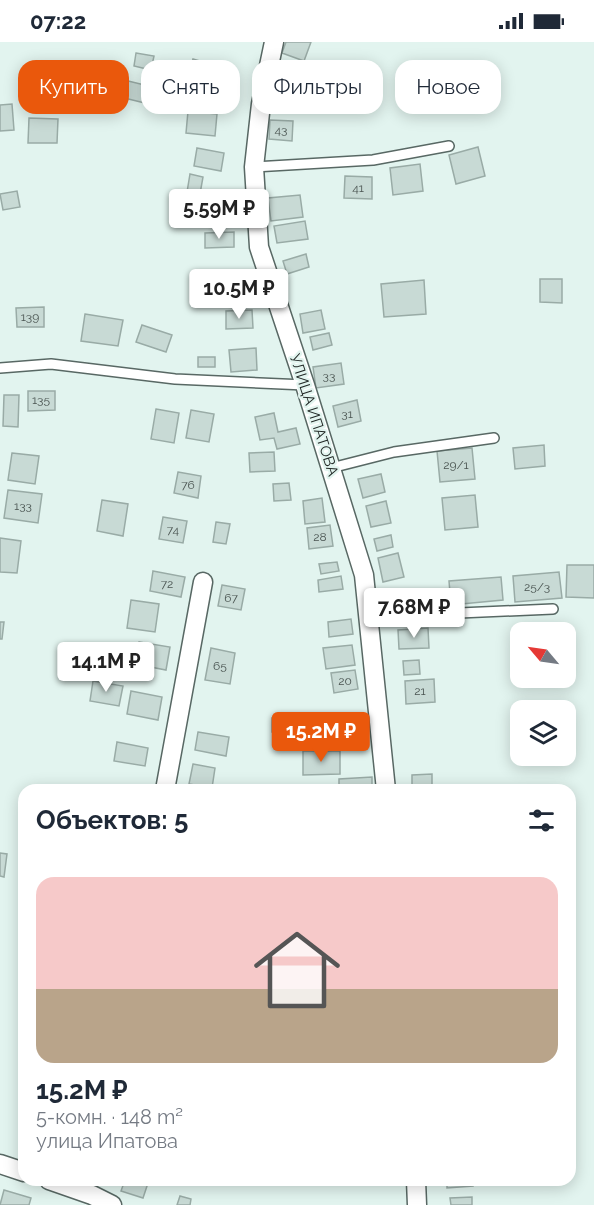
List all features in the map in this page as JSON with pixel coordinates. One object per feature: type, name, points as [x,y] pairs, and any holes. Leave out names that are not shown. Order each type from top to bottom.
[{"type":"street","name":"УЛИЦА ИПАТОВА","points":[[274,42],[261,104],[254,167],[259,247],[364,575],[385,784]]},
{"type":"street","points":[[166,784],[202,582]]},
{"type":"street","points":[[0,1164],[18,1170]]},
{"type":"street","points":[[416,1186],[417,1205]]},
{"type":"street","points":[[94,1188],[112,1205]]},
{"type":"lane","points":[[254,167],[373,160],[449,146]]},
{"type":"lane","points":[[0,369],[51,364],[176,379],[305,385]]},
{"type":"lane","points":[[331,468],[394,452],[494,438]]},
{"type":"lane","points":[[368,619],[553,609]]},
{"type":"building","points":[[286,42],[311,42],[304,60],[282,53]]},
{"type":"building","points":[[136,53],[154,56],[153,60],[141,60],[141,68],[134,66]]},
{"type":"building","points":[[129,81],[141,84],[141,102],[129,99]]},
{"type":"building","points":[[12,104],[14,130],[0,131],[0,105]]},
{"type":"building","points":[[188,114],[217,114],[215,136],[186,133]]},
{"type":"building","points":[[29,118],[58,119],[57,143],[28,143]]},
{"type":"building","points":[[270,120],[293,121],[292,141],[269,139]]},
{"type":"building","points":[[478,147],[485,176],[456,184],[449,155]]},
{"type":"building","points":[[197,148],[224,153],[221,171],[194,166]]},
{"type":"building","points":[[420,164],[423,191],[393,195],[390,168]]},
{"type":"building","points":[[190,174],[203,177],[200,194],[187,192]]},
{"type":"building","points":[[345,176],[372,177],[372,199],[344,198]]},
{"type":"building","points":[[17,191],[20,207],[3,210],[0,194]]},
{"type":"building","points":[[300,195],[303,217],[271,221],[268,198]]},
{"type":"building","points":[[230,201],[231,225],[205,226],[204,203]]},
{"type":"building","points":[[305,221],[308,239],[277,243],[274,226]]},
{"type":"building","points":[[234,232],[234,247],[205,248],[205,233]]},
{"type":"building","points":[[306,254],[309,267],[287,274],[283,261]]},
{"type":"building","points":[[540,279],[562,279],[562,303],[540,302]]},
{"type":"building","points":[[424,280],[426,314],[384,317],[381,284]]},
{"type":"building","points":[[238,282],[239,299],[212,301],[211,283]]},
{"type":"building","points":[[44,307],[44,327],[17,327],[16,308]]},
{"type":"building","points":[[252,310],[253,328],[226,329],[226,311]]},
{"type":"building","points":[[321,310],[325,329],[303,333],[300,314]]},
{"type":"building","points":[[85,314],[123,320],[118,346],[81,341]]},
{"type":"building","points":[[142,325],[172,335],[166,352],[136,342]]},
{"type":"building","points":[[329,333],[332,345],[313,350],[310,337]]},
{"type":"building","points":[[256,348],[257,370],[231,372],[229,350]]},
{"type":"building","points":[[198,357],[215,357],[215,367],[198,367]]},
{"type":"building","points":[[341,363],[344,384],[316,388],[313,367]]},
{"type":"building","points":[[28,391],[55,391],[55,410],[28,411]]},
{"type":"building","points":[[4,395],[19,395],[18,427],[3,426]]},
{"type":"building","points":[[357,400],[361,421],[338,427],[333,406]]},
{"type":"building","points":[[156,409],[179,413],[174,443],[151,439]]},
{"type":"building","points":[[191,410],[214,414],[209,442],[186,438]]},
{"type":"building","points":[[274,413],[278,432],[296,428],[300,444],[277,449],[274,438],[260,440],[255,417]]},
{"type":"building","points":[[544,445],[545,466],[515,469],[513,448]]},
{"type":"building","points":[[472,448],[475,479],[440,482],[437,451]]},
{"type":"building","points":[[274,452],[275,471],[250,472],[249,453]]},
{"type":"building","points":[[12,453],[39,456],[35,484],[8,480]]},
{"type":"building","points":[[178,472],[201,476],[198,498],[174,493]]},
{"type":"building","points":[[381,474],[385,492],[363,498],[358,479]]},
{"type":"building","points":[[289,483],[291,500],[274,501],[273,484]]},
{"type":"building","points":[[8,490],[42,494],[38,523],[4,518]]},
{"type":"building","points":[[475,495],[478,527],[445,530],[442,498]]},
{"type":"building","points":[[322,498],[325,522],[305,524],[303,501]]},
{"type":"building","points":[[102,500],[128,504],[123,536],[97,531]]},
{"type":"building","points":[[386,501],[391,523],[371,527],[366,506]]},
{"type":"building","points":[[163,517],[187,521],[183,543],[159,539]]},
{"type":"building","points":[[216,522],[230,524],[226,544],[213,542]]},
{"type":"building","points":[[330,525],[333,546],[309,549],[307,528]]},
{"type":"building","points":[[391,535],[393,547],[377,551],[374,539]]},
{"type":"building","points":[[0,538],[21,541],[17,573],[0,572]]},
{"type":"building","points":[[398,553],[404,577],[383,582],[378,558]]},
{"type":"building","points":[[337,562],[339,571],[321,574],[319,564]]},
{"type":"building","points":[[567,565],[594,565],[594,598],[566,597]]},
{"type":"building","points":[[153,571],[185,577],[181,597],[150,591]]},
{"type":"building","points":[[559,572],[562,598],[515,602],[513,576]]},
{"type":"building","points":[[341,576],[343,589],[319,592],[318,580]]},
{"type":"building","points":[[501,577],[503,600],[451,605],[449,581]]},
{"type":"building","points":[[222,585],[245,589],[241,610],[218,606]]},
{"type":"building","points":[[131,600],[159,604],[155,632],[127,628]]},
{"type":"building","points":[[351,619],[353,634],[329,637],[328,622]]},
{"type":"building","points":[[0,622],[4,622],[2,639],[0,639]]},
{"type":"building","points":[[428,628],[429,648],[399,649],[398,630]]},
{"type":"building","points":[[139,642],[170,647],[166,670],[135,664]]},
{"type":"building","points":[[352,645],[355,665],[326,669],[323,648]]},
{"type":"building","points":[[211,648],[235,653],[230,684],[205,680]]},
{"type":"building","points":[[419,660],[420,674],[404,675],[403,661]]},
{"type":"building","points":[[355,670],[358,689],[334,693],[331,673]]},
{"type":"building","points":[[434,679],[435,702],[406,704],[405,681]]},
{"type":"building","points":[[93,681],[123,686],[119,706],[90,701]]},
{"type":"building","points":[[131,691],[162,697],[158,720],[127,714]]},
{"type":"building","points":[[325,714],[326,728],[272,732],[272,718]]},
{"type":"building","points":[[198,732],[229,737],[226,756],[195,750]]},
{"type":"building","points":[[117,742],[148,748],[145,766],[114,761]]},
{"type":"building","points":[[303,751],[340,751],[340,774],[303,775]]},
{"type":"building","points":[[193,764],[215,768],[213,784],[189,784]]},
{"type":"building","points":[[432,774],[432,784],[412,784],[412,775]]},
{"type":"building","points":[[372,777],[372,784],[339,784],[339,779]]},
{"type":"building","points":[[0,853],[7,854],[4,877],[0,876]]},
{"type":"building","points":[[123,1186],[147,1186],[143,1198],[121,1191]]},
{"type":"building","points":[[447,1186],[473,1186],[447,1188]]},
{"type":"building","points":[[4,1190],[31,1198],[29,1205],[0,1205]]},
{"type":"building","points":[[180,1196],[191,1199],[190,1205],[177,1205]]},
{"type":"building","points":[[472,1197],[472,1205],[451,1205],[450,1198]]}]
